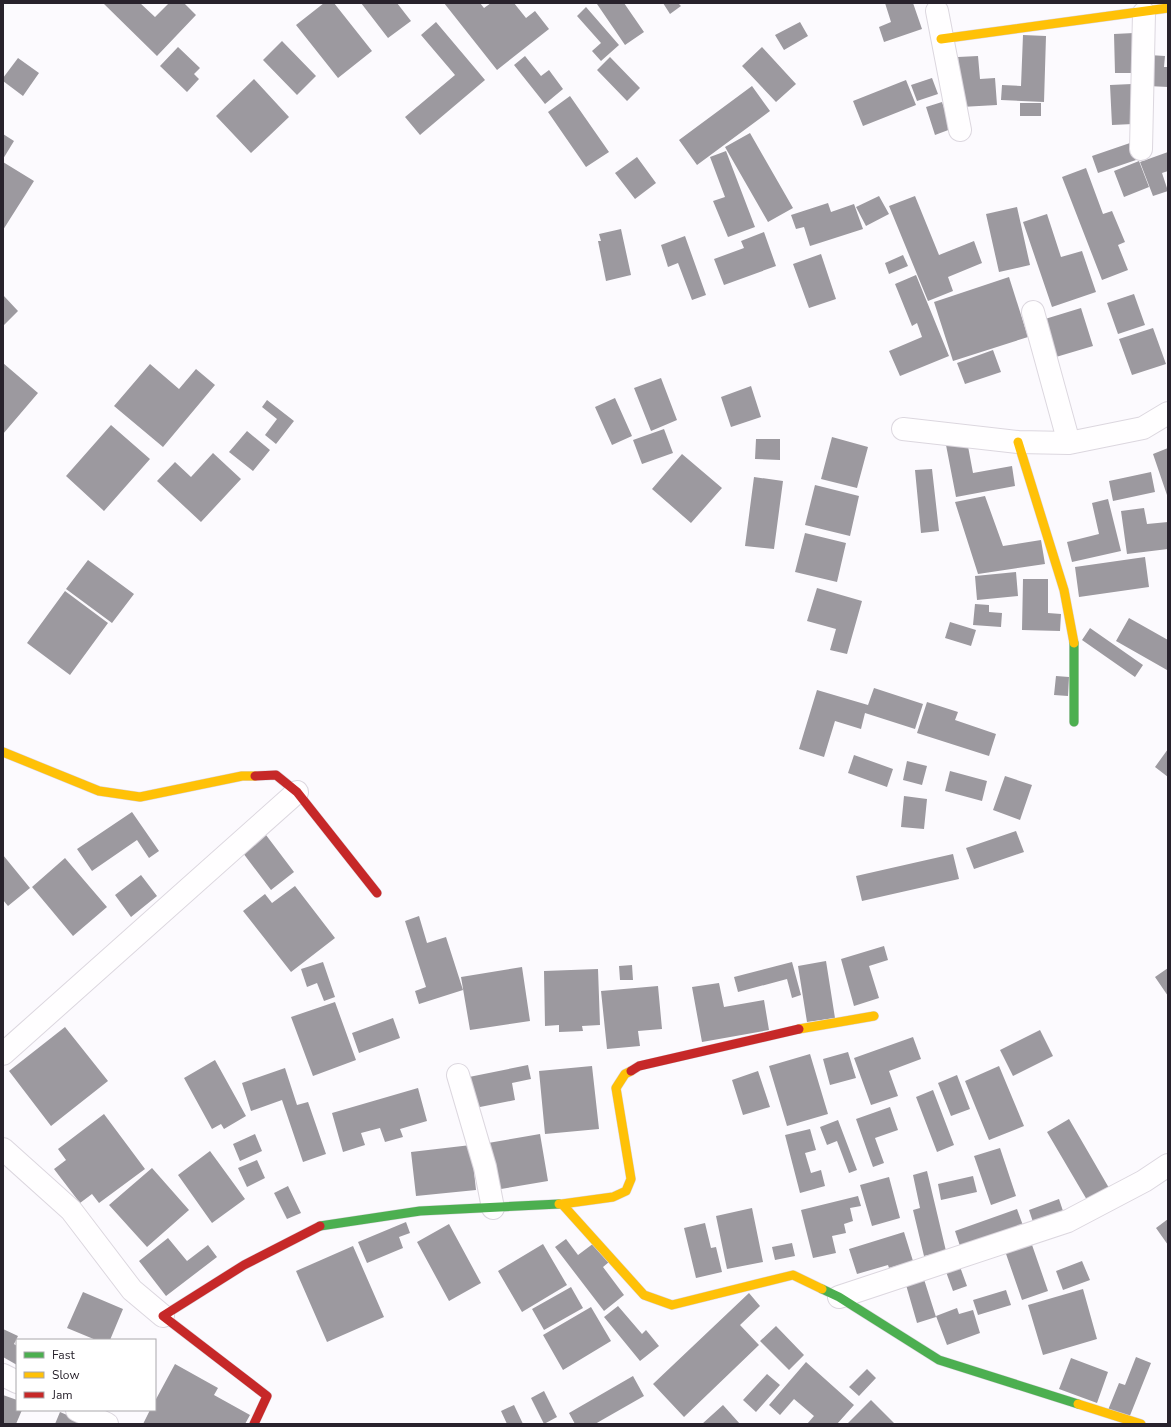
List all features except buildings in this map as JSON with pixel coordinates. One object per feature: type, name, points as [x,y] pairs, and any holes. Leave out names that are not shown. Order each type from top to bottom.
[{"type":"street","points":[[941,39],[1144,13],[1168,8]]},
{"type":"street","points":[[937,11],[941,39],[960,130]]},
{"type":"street","points":[[1141,149],[1144,13]]},
{"type":"street","points":[[1033,312],[1069,443]]},
{"type":"street","points":[[903,428],[1018,442],[1069,443],[1143,428],[1168,413]]},
{"type":"street","points":[[1018,442],[1064,590],[1074,639],[1074,722]]},
{"type":"street","points":[[3,752],[99,791],[140,797],[242,776],[276,775],[297,792],[377,893]]},
{"type":"street","points":[[3,1054],[297,792]]},
{"type":"street","points":[[163,1316],[244,1265],[322,1225],[420,1211],[562,1204],[613,1197],[626,1191],[632,1178],[616,1088],[625,1074],[639,1066],[788,1031],[874,1016]]},
{"type":"street","points":[[458,1075],[485,1167],[493,1208]]},
{"type":"street","points":[[3,1148],[71,1210],[132,1290],[163,1316],[268,1396],[254,1424]]},
{"type":"street","points":[[839,1297],[1068,1221],[1144,1181],[1168,1165]]},
{"type":"street","points":[[562,1204],[644,1295],[672,1305],[793,1275],[839,1297],[939,1360],[1141,1424]]},
{"type":"street","points":[[3,1375],[16,1382]]},
{"type":"street","points":[[79,1411],[107,1424]]},
{"type":"traffic: fast","points":[[1074,643],[1074,722]]},
{"type":"traffic: fast","points":[[320,1226],[420,1211],[559,1204]]},
{"type":"traffic: fast","points":[[822,1289],[839,1297],[939,1360],[1078,1404]]},
{"type":"traffic: slow","points":[[941,39],[1168,8]]},
{"type":"traffic: slow","points":[[1018,442],[1064,590],[1074,643]]},
{"type":"traffic: slow","points":[[3,752],[99,791],[140,797],[242,776],[255,776]]},
{"type":"traffic: slow","points":[[799,1029],[874,1016]]},
{"type":"traffic: slow","points":[[562,1204],[613,1197],[626,1191],[631,1179],[616,1088],[625,1074],[631,1071]]},
{"type":"traffic: slow","points":[[559,1204],[562,1204],[644,1295],[672,1305],[793,1275],[822,1289]]},
{"type":"traffic: slow","points":[[1078,1404],[1141,1424]]},
{"type":"traffic: jam","points":[[255,776],[276,775],[297,792],[377,893]]},
{"type":"traffic: jam","points":[[631,1071],[639,1066],[799,1029]]},
{"type":"traffic: jam","points":[[254,1424],[267,1396],[163,1316],[244,1265],[320,1226]]}]
